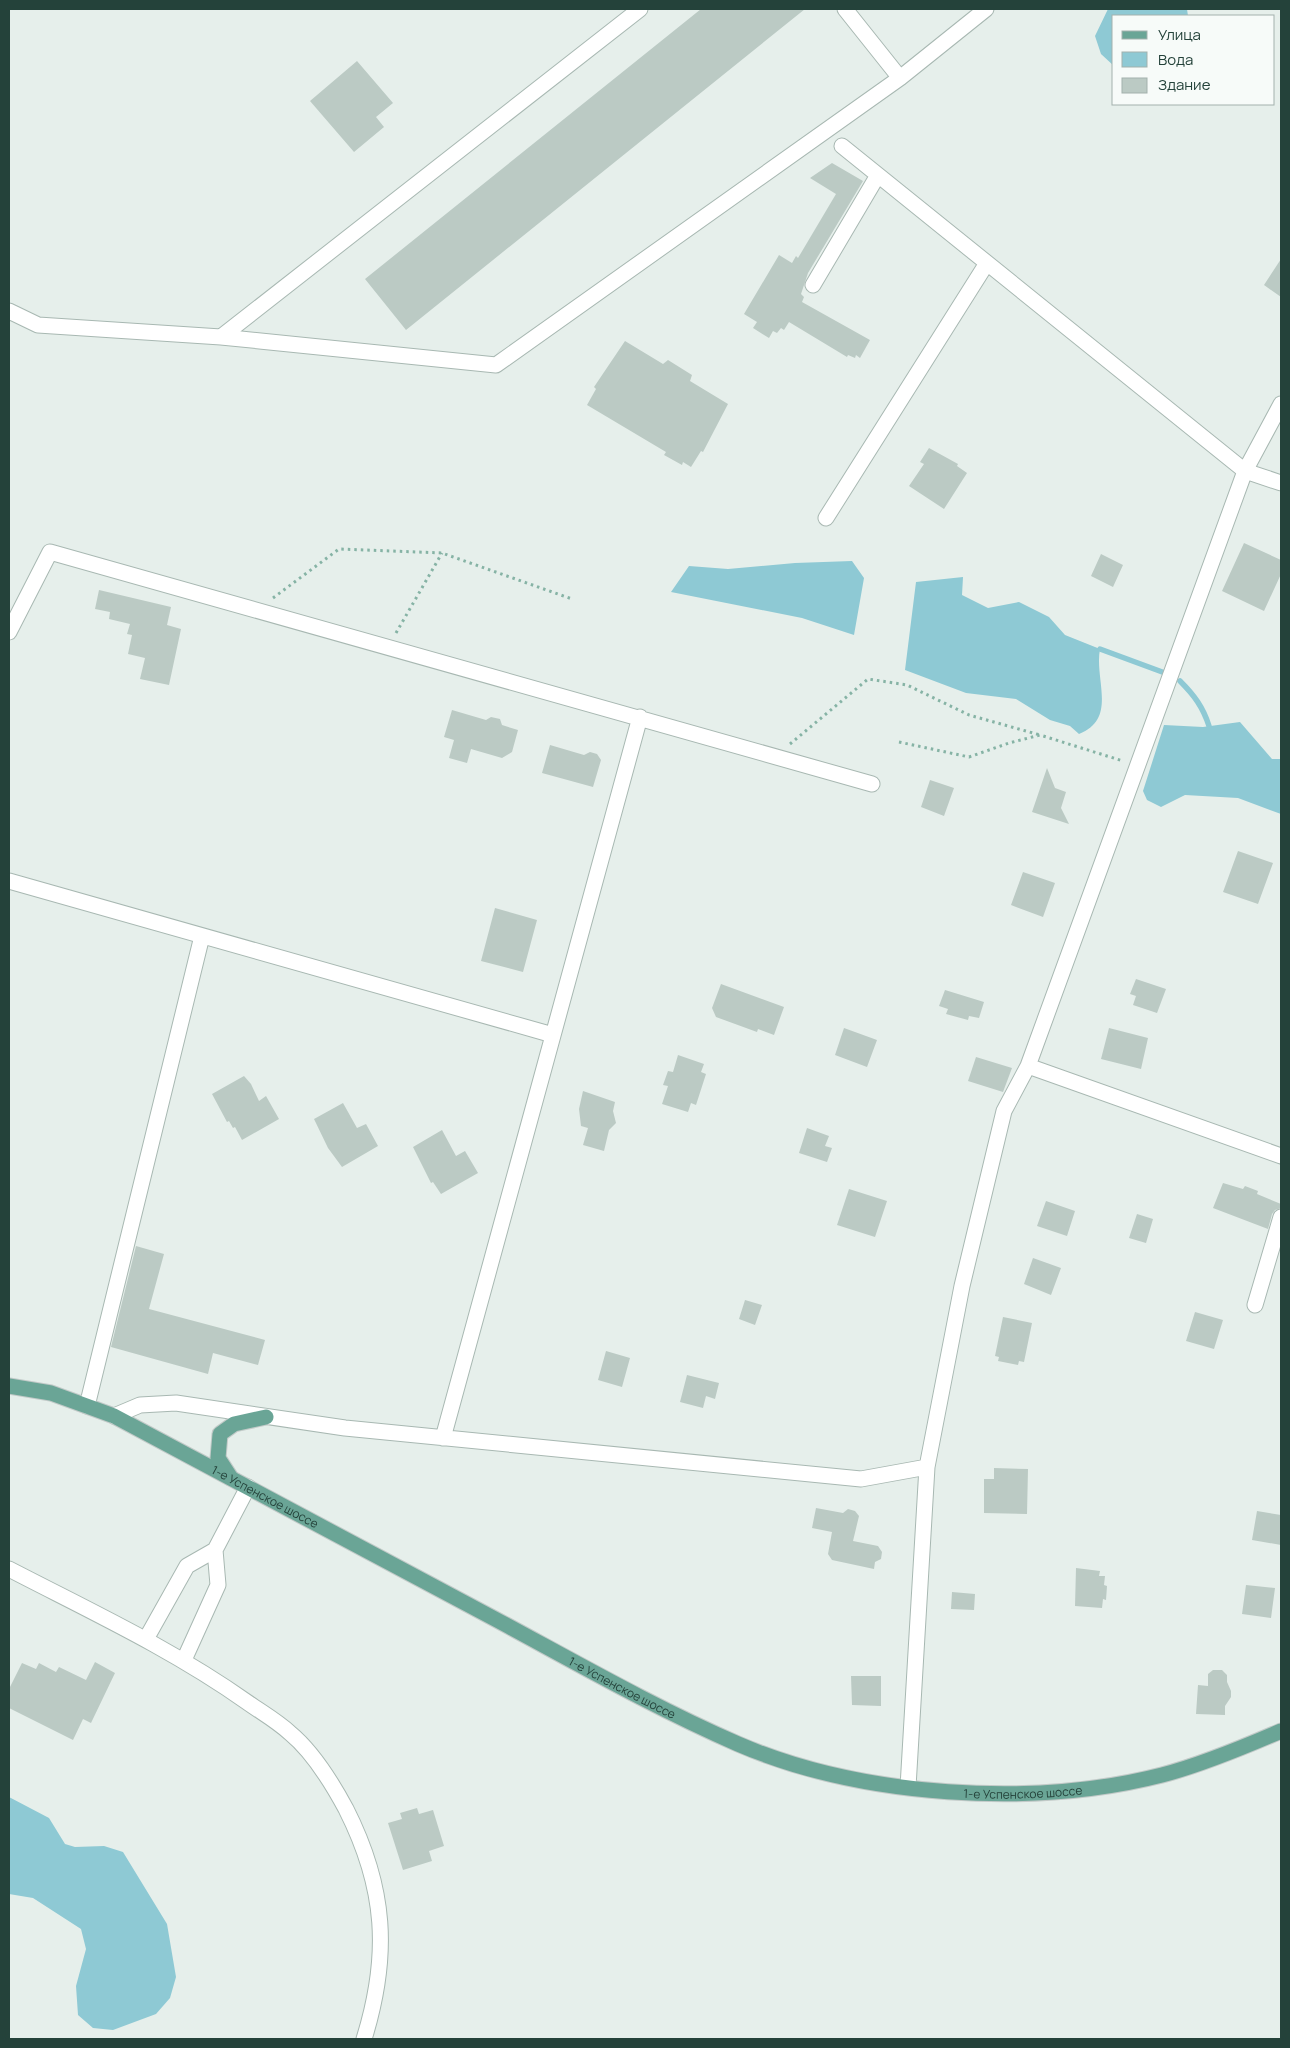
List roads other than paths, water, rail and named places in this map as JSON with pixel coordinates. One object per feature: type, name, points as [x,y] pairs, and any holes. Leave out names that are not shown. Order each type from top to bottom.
[{"type":"main road","name":"1-е Успенское шоссе","points":[[9,1386],[51,1393],[114,1416],[620,1685],[740,1745],[789,1762],[844,1776],[908,1787],[968,1794],[1084,1790],[1166,1774],[1281,1732]]},
{"type":"main road","points":[[232,1479],[218,1458],[220,1434],[234,1424],[266,1416]]},
{"type":"street","points":[[221,337],[640,9]]},
{"type":"street","points":[[845,9],[900,78]]},
{"type":"street","points":[[9,311],[38,324],[221,337],[496,365],[900,78],[986,9]]},
{"type":"street","points":[[842,146],[1245,471],[1281,483]]},
{"type":"street","points":[[813,285],[878,175]]},
{"type":"street","points":[[826,518],[987,263]]},
{"type":"street","points":[[908,1787],[927,1467],[962,1286],[1004,1111],[1028,1066],[1245,471],[1281,404]]},
{"type":"street","points":[[9,632],[50,552],[872,784]]},
{"type":"street","points":[[443,1438],[640,717]]},
{"type":"street","points":[[9,881],[554,1035]]},
{"type":"street","points":[[87,1406],[202,936]]},
{"type":"street","points":[[1028,1066],[1281,1156]]},
{"type":"street","points":[[1255,1305],[1281,1217]]},
{"type":"street","points":[[114,1416],[140,1405],[176,1404],[345,1428],[861,1479],[927,1467]]},
{"type":"street","points":[[184,1660],[218,1585],[215,1550],[248,1487]]},
{"type":"street","points":[[146,1639],[187,1566],[215,1550]]},
{"type":"street","points":[[9,1569],[184,1660],[291,1733],[332,1782],[361,1838],[378,1896],[381,1951],[376,2002],[364,2039]]},
{"type":"water","points":[[1108,9],[1187,9],[1188,15],[1112,15],[1112,64],[1101,54],[1095,36]]},
{"type":"water","points":[[852,561],[864,578],[854,635],[802,618],[671,592],[689,566],[728,569],[795,563]]},
{"type":"water","points":[[963,577],[962,595],[988,608],[1019,602],[1049,617],[1065,635],[1100,649],[1101,708],[1098,719],[1091,727],[1079,734],[1070,726],[1050,720],[1016,699],[966,693],[905,670],[916,582]]},
{"type":"water","points":[[1240,722],[1272,759],[1281,759],[1281,814],[1238,798],[1185,795],[1161,807],[1147,800],[1143,791],[1164,725],[1203,727]]},
{"type":"water","points":[[9,1797],[49,1818],[65,1844],[75,1847],[104,1846],[123,1852],[167,1924],[176,1977],[170,1998],[156,2014],[113,2030],[93,2028],[78,2015],[76,1986],[86,1949],[81,1929],[33,1898],[9,1894]]},
{"type":"waterway","points":[[1100,649],[1165,673]]},
{"type":"waterway","points":[[1180,681],[1198,702],[1209,726]]}]
